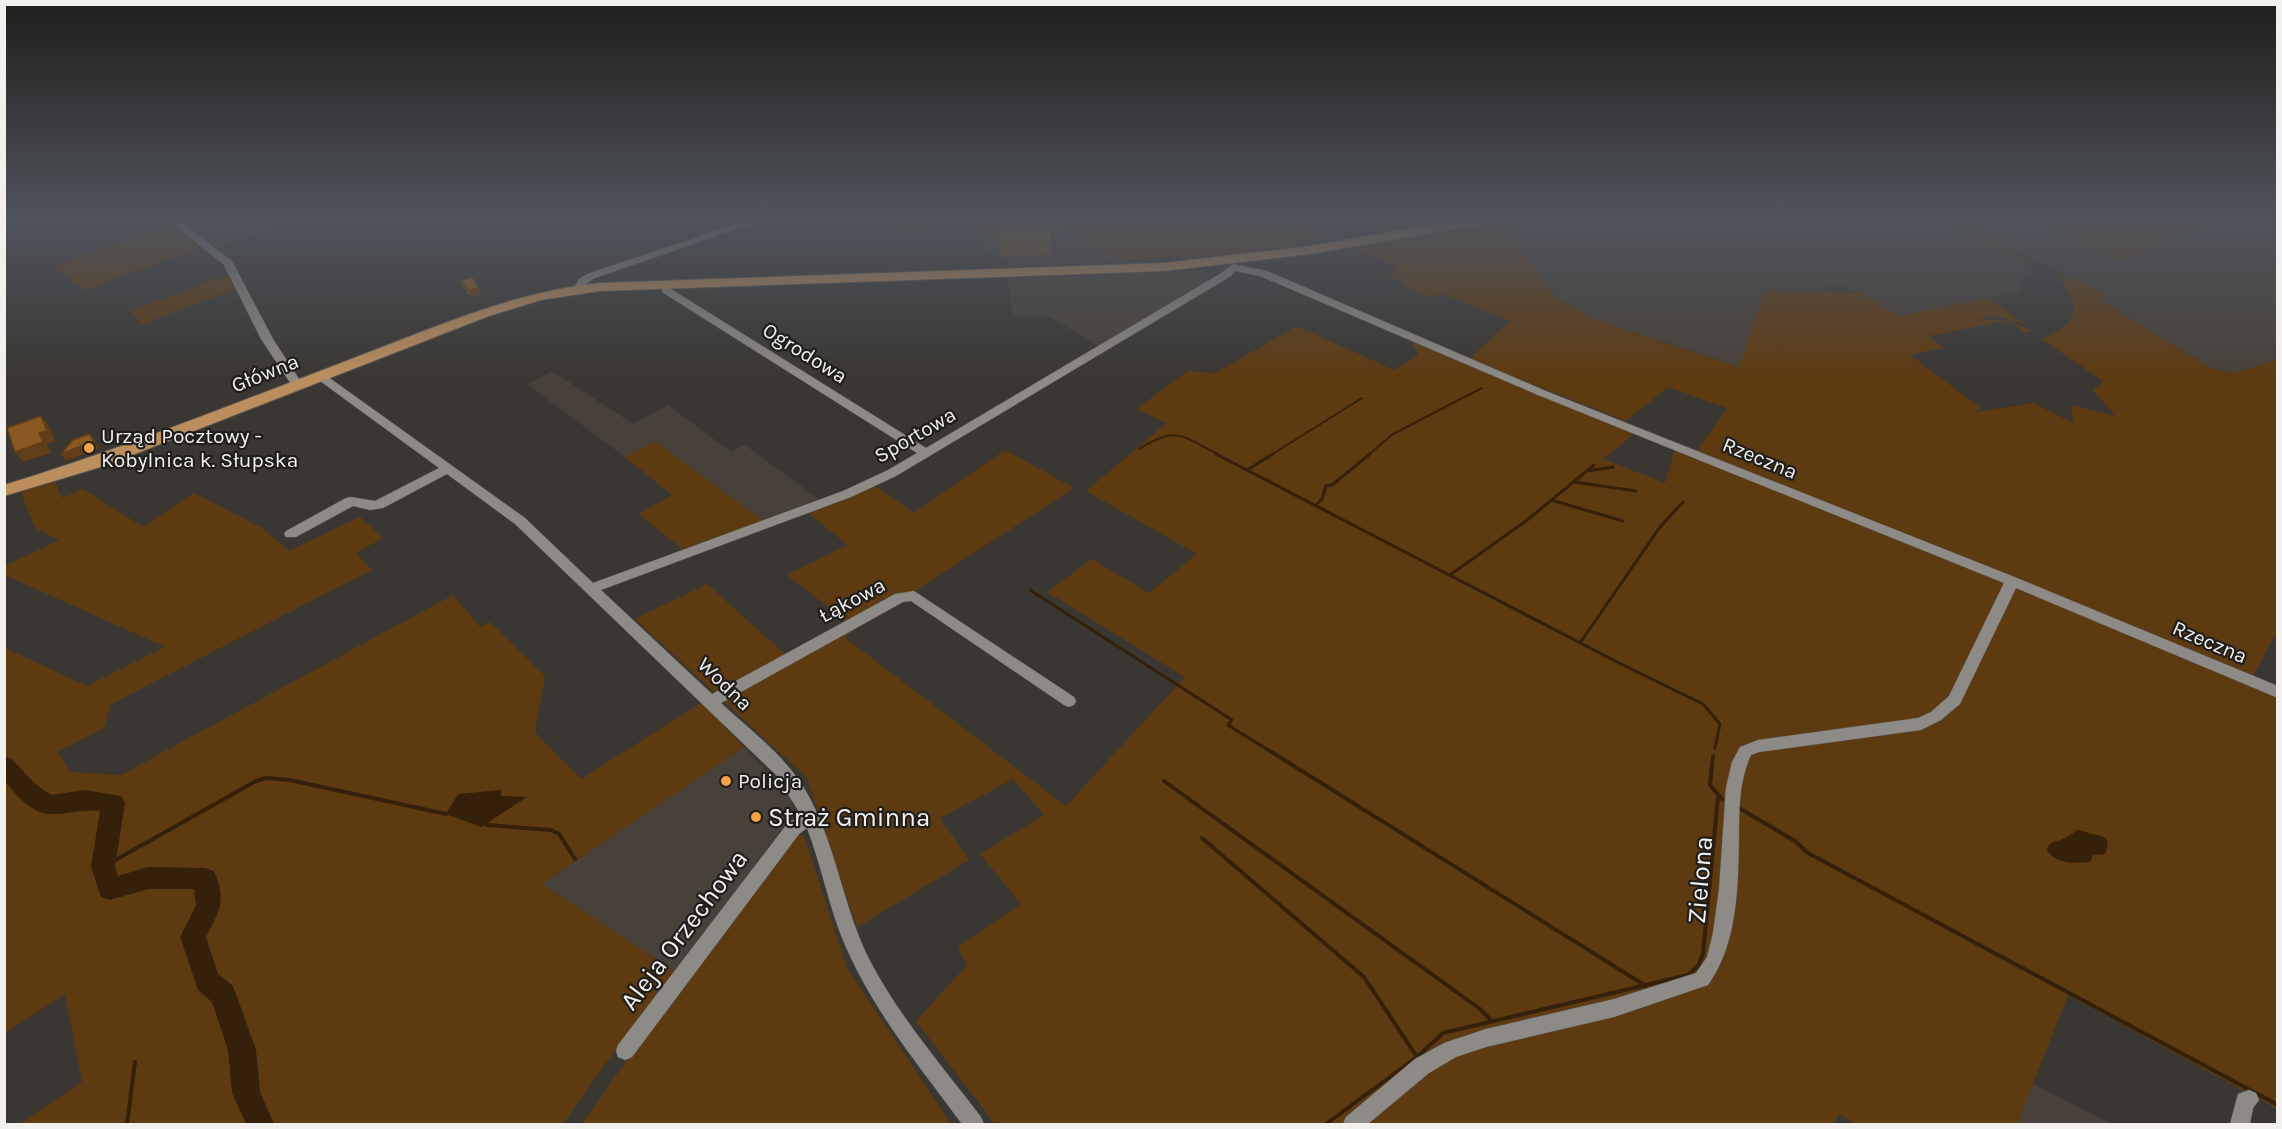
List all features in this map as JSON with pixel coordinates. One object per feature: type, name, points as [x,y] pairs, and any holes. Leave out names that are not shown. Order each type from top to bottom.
[{"type":"main road","points":[[578,289],[1032,272]]},
{"type":"main road","name":"Główna","points":[[4,491],[98,462],[484,313],[540,295],[578,289]]},
{"type":"street","points":[[232,272],[267,339],[297,385]]},
{"type":"street","points":[[578,289],[583,281],[604,272]]},
{"type":"street","name":"Sportowa","points":[[593,588],[847,494],[892,473],[1228,272]]},
{"type":"street","name":"Rzeczna","points":[[1259,272],[1542,393],[2012,581],[2277,692]]},
{"type":"street","name":"Ogrodowa","points":[[666,285],[666,290],[926,453]]},
{"type":"street","name":"Wodna","points":[[320,376],[520,521],[593,588],[793,783],[811,817],[864,966],[892,1011],[974,1125]]},
{"type":"street","points":[[291,534],[351,501],[370,506],[378,505],[448,468]]},
{"type":"street","name":"Zielona","points":[[1353,1125],[1422,1066],[1451,1049],[1486,1038],[1614,1008],[1702,979],[1716,956],[1721,937],[1730,852],[1730,818],[1739,761],[1745,751],[1758,746],[1921,724],[1936,716],[1955,700],[2012,581]]},
{"type":"street","name":"Łąkowa","points":[[711,702],[900,597],[914,596],[1069,701]]},
{"type":"street","name":"Aleja Orzechowa","points":[[625,1051],[793,829],[804,819],[811,817]]},
{"type":"street","points":[[2240,1125],[2245,1101],[2249,1100]]},
{"type":"shaded area","points":[[60,272],[135,272],[85,290]]},
{"type":"shaded area","points":[[1206,272],[1209,280],[1099,346],[1050,317],[1013,315],[1008,278]]},
{"type":"shaded area","points":[[1392,272],[1536,272],[1553,295],[1592,318],[1739,367],[1764,291],[1823,292],[1831,291],[1831,289],[1834,292],[1860,293],[1899,316],[1987,298],[2027,325],[1996,316],[1980,318],[2004,320],[2034,331],[2025,333],[2011,323],[2000,322],[1929,336],[1944,348],[1910,355],[1982,409],[1969,413],[2033,403],[2073,423],[2071,405],[2115,416],[2093,390],[2103,381],[2041,339],[2064,326],[2073,313],[2070,296],[2056,275],[2076,280],[2105,296],[2102,301],[2210,368],[2235,373],[2277,359],[2277,632],[2252,677],[2277,691],[2277,1109],[2068,995],[2017,1124],[1856,1124],[1839,1114],[1833,1124],[995,1124],[916,1021],[967,965],[958,947],[1021,904],[980,854],[1044,815],[1013,779],[940,818],[969,860],[857,927],[807,778],[635,619],[707,584],[786,655],[846,621],[787,575],[848,545],[808,513],[875,486],[914,513],[1005,450],[1074,488],[844,637],[1066,806],[1185,677],[1047,592],[1092,559],[1149,593],[1197,554],[1086,491],[1167,423],[1136,409],[1188,371],[1215,373],[1297,326],[1394,370],[1419,355],[1411,340],[1634,434],[1603,459],[1665,483],[1675,450],[1693,456],[1727,408],[1668,387],[1626,421],[1469,359],[1510,321],[1440,293],[1432,298],[1404,287],[1406,284],[1387,276]]},
{"type":"shaded area","points":[[1532,272],[2029,272],[2017,283],[2023,291],[1899,316],[1848,287],[1824,286],[1826,290],[1823,292],[1764,291],[1740,367],[1592,318],[1543,288]]},
{"type":"shaded area","points":[[2061,272],[2277,272],[2277,359],[2235,373],[2210,368],[2102,300],[2105,296]]},
{"type":"shaded area","points":[[230,274],[237,289],[141,324],[130,311]]},
{"type":"shaded area","points":[[552,371],[633,424],[668,405],[731,452],[745,445],[821,501],[763,521],[655,441],[625,457],[527,384]]},
{"type":"shaded area","points":[[655,441],[763,521],[682,549],[639,514],[672,495],[625,457]]},
{"type":"shaded area","points":[[55,482],[62,498],[83,489],[143,527],[194,493],[262,528],[289,551],[360,517],[383,538],[356,553],[372,570],[111,704],[104,728],[58,752],[70,772],[121,775],[453,595],[480,627],[490,622],[545,676],[535,732],[581,779],[701,703],[744,747],[542,884],[677,973],[613,1053],[563,1124],[20,1124],[82,1082],[65,994],[5,1033],[5,648],[87,686],[165,647],[5,575],[5,566],[59,540],[35,528],[21,492]]},
{"type":"shaded area","points":[[744,747],[785,790],[791,799],[793,810],[677,973],[542,884]]},
{"type":"shaded area","points":[[501,790],[501,796],[527,797],[481,827],[446,814],[458,794]]},
{"type":"shaded area","points":[[2077,830],[2106,839],[2108,845],[2105,854],[2093,855],[2090,862],[2071,863],[2057,859],[2047,851],[2051,843]]},
{"type":"shaded area","points":[[797,835],[805,839],[847,968],[951,1124],[582,1124],[614,1078]]},
{"type":"shaded area","points":[[2032,1083],[2111,1124],[2017,1124]]},
{"type":"building","points":[[472,277],[479,287],[469,291],[461,281]]},
{"type":"building","points":[[41,416],[47,431],[39,433],[43,442],[15,452],[7,428]]},
{"type":"building","points":[[89,434],[94,441],[61,454],[73,440]]},
{"type":"waterway","points":[[1368,455],[1393,434],[1482,388]]},
{"type":"waterway","points":[[1271,455],[1362,398]]},
{"type":"waterway","points":[[1139,449],[1171,435],[1187,438],[1219,455]]},
{"type":"waterway","points":[[1216,454],[1580,643]]},
{"type":"waterway","points":[[1247,470],[1273,454]]},
{"type":"waterway","points":[[1316,505],[1322,499],[1326,486],[1332,485],[1370,454]]},
{"type":"waterway","points":[[1551,500],[1594,465]]},
{"type":"waterway","points":[[1588,471],[1613,467]]},
{"type":"waterway","points":[[1574,482],[1636,491]]},
{"type":"waterway","points":[[1450,575],[1551,500]]},
{"type":"waterway","points":[[1551,500],[1623,521]]},
{"type":"waterway","points":[[1580,643],[1660,527],[1683,502]]},
{"type":"waterway","points":[[1030,590],[1232,720],[1228,725],[1273,753]]},
{"type":"waterway","points":[[1580,643],[1703,704],[1720,724],[1715,748]]},
{"type":"waterway","points":[[1270,751],[1645,985]]},
{"type":"waterway","points":[[1713,756],[1710,785],[1722,799]]},
{"type":"waterway","points":[[4,765],[26,790],[47,805],[85,800],[113,803],[103,867],[110,889],[148,878],[205,879],[209,906],[193,937],[207,981],[223,994],[242,1050],[246,1093],[260,1124]]},
{"type":"waterway","points":[[103,867],[256,781],[266,778],[290,780],[446,814]]},
{"type":"waterway","points":[[1164,781],[1480,1009],[1492,1021]]},
{"type":"waterway","points":[[1645,985],[1688,975],[1698,966],[1703,954],[1718,797]]},
{"type":"waterway","points":[[1739,808],[1795,841],[1808,853],[2278,1105]]},
{"type":"waterway","points":[[486,825],[551,830],[559,834],[575,859]]},
{"type":"waterway","points":[[1202,838],[1364,977],[1417,1057]]},
{"type":"waterway","points":[[1417,1057],[1443,1033],[1645,985]]},
{"type":"waterway","points":[[1326,1124],[1417,1057]]},
{"type":"waterway","points":[[127,1124],[135,1062]]},
{"type":"place","name":"Urząd Pocztowy - Kobylnica k. Słupska","points":[[89,448]]},
{"type":"place","name":"Policja","points":[[726,781]]},
{"type":"place","name":"Straż Gminna","points":[[756,817]]}]
